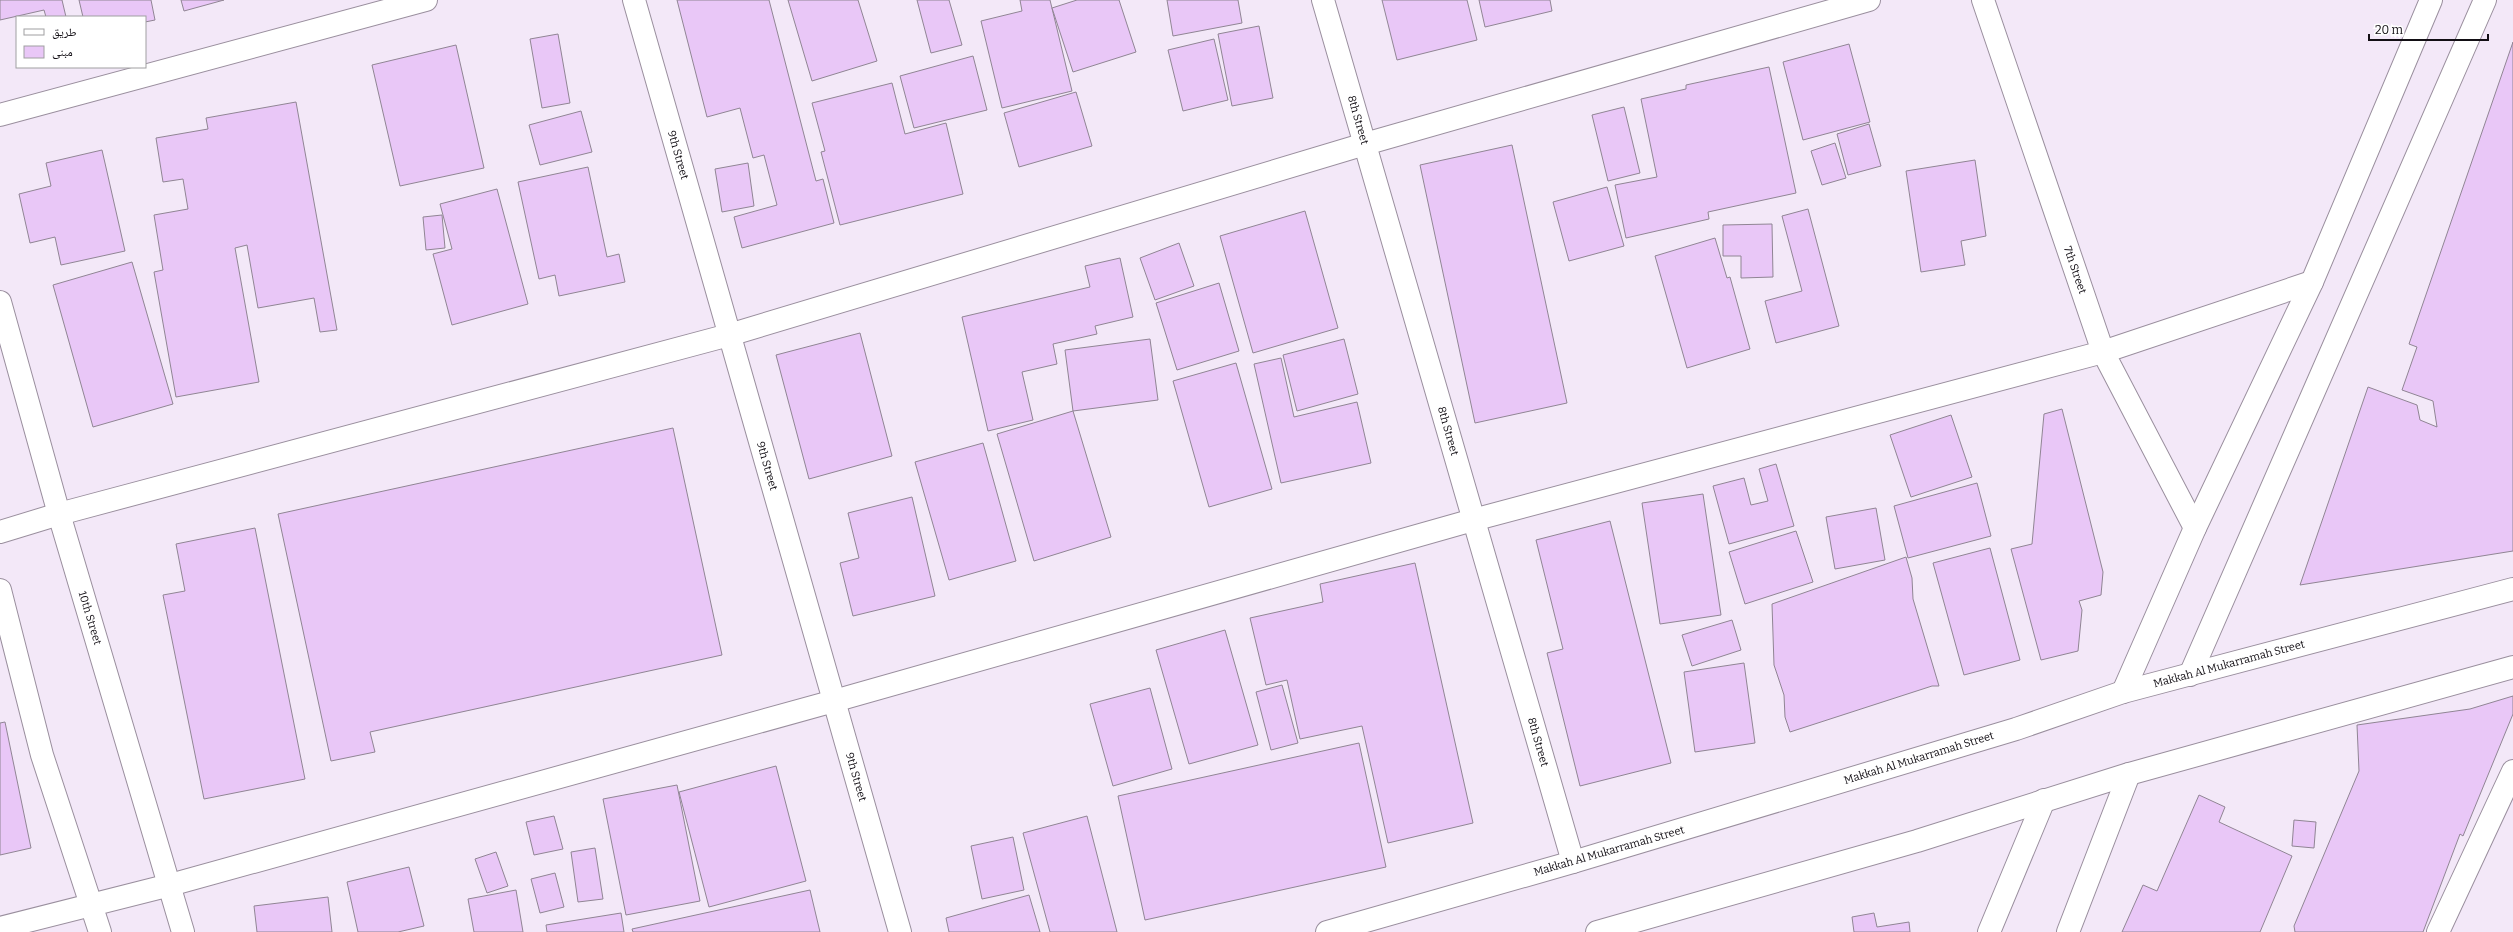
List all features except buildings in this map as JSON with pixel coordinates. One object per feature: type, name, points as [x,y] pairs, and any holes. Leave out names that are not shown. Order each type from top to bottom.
[{"type":"street","points":[[0,115],[426,0]]},
{"type":"street","name":"9th Street","points":[[634,0],[900,932]]},
{"type":"street","name":"8th Street","points":[[1323,0],[1573,862]]},
{"type":"street","points":[[0,532],[59,514],[729,335],[1365,144],[1869,0]]},
{"type":"street","name":"7th Street","points":[[1983,0],[2104,352],[2195,528]]},
{"type":"street","points":[[2123,692],[2195,528],[2312,282],[2431,0]]},
{"type":"street","points":[[2190,675],[2485,0]]},
{"type":"street","points":[[0,928],[170,885],[1474,520],[2104,352],[2312,282]]},
{"type":"street","name":"10th Street","points":[[0,302],[59,514],[183,932]]},
{"type":"street","name":"Makkah Al Mukarramah Street","points":[[1327,932],[1573,862],[2016,729],[2123,692],[2513,589]]},
{"type":"street","points":[[0,590],[42,755],[100,932]]},
{"type":"street","points":[[1597,932],[1917,841],[2130,774],[2513,667]]},
{"type":"street","points":[[2438,932],[2513,771]]},
{"type":"street","points":[[2068,932],[2130,774]]},
{"type":"street","points":[[1990,932],[2044,800]]}]
